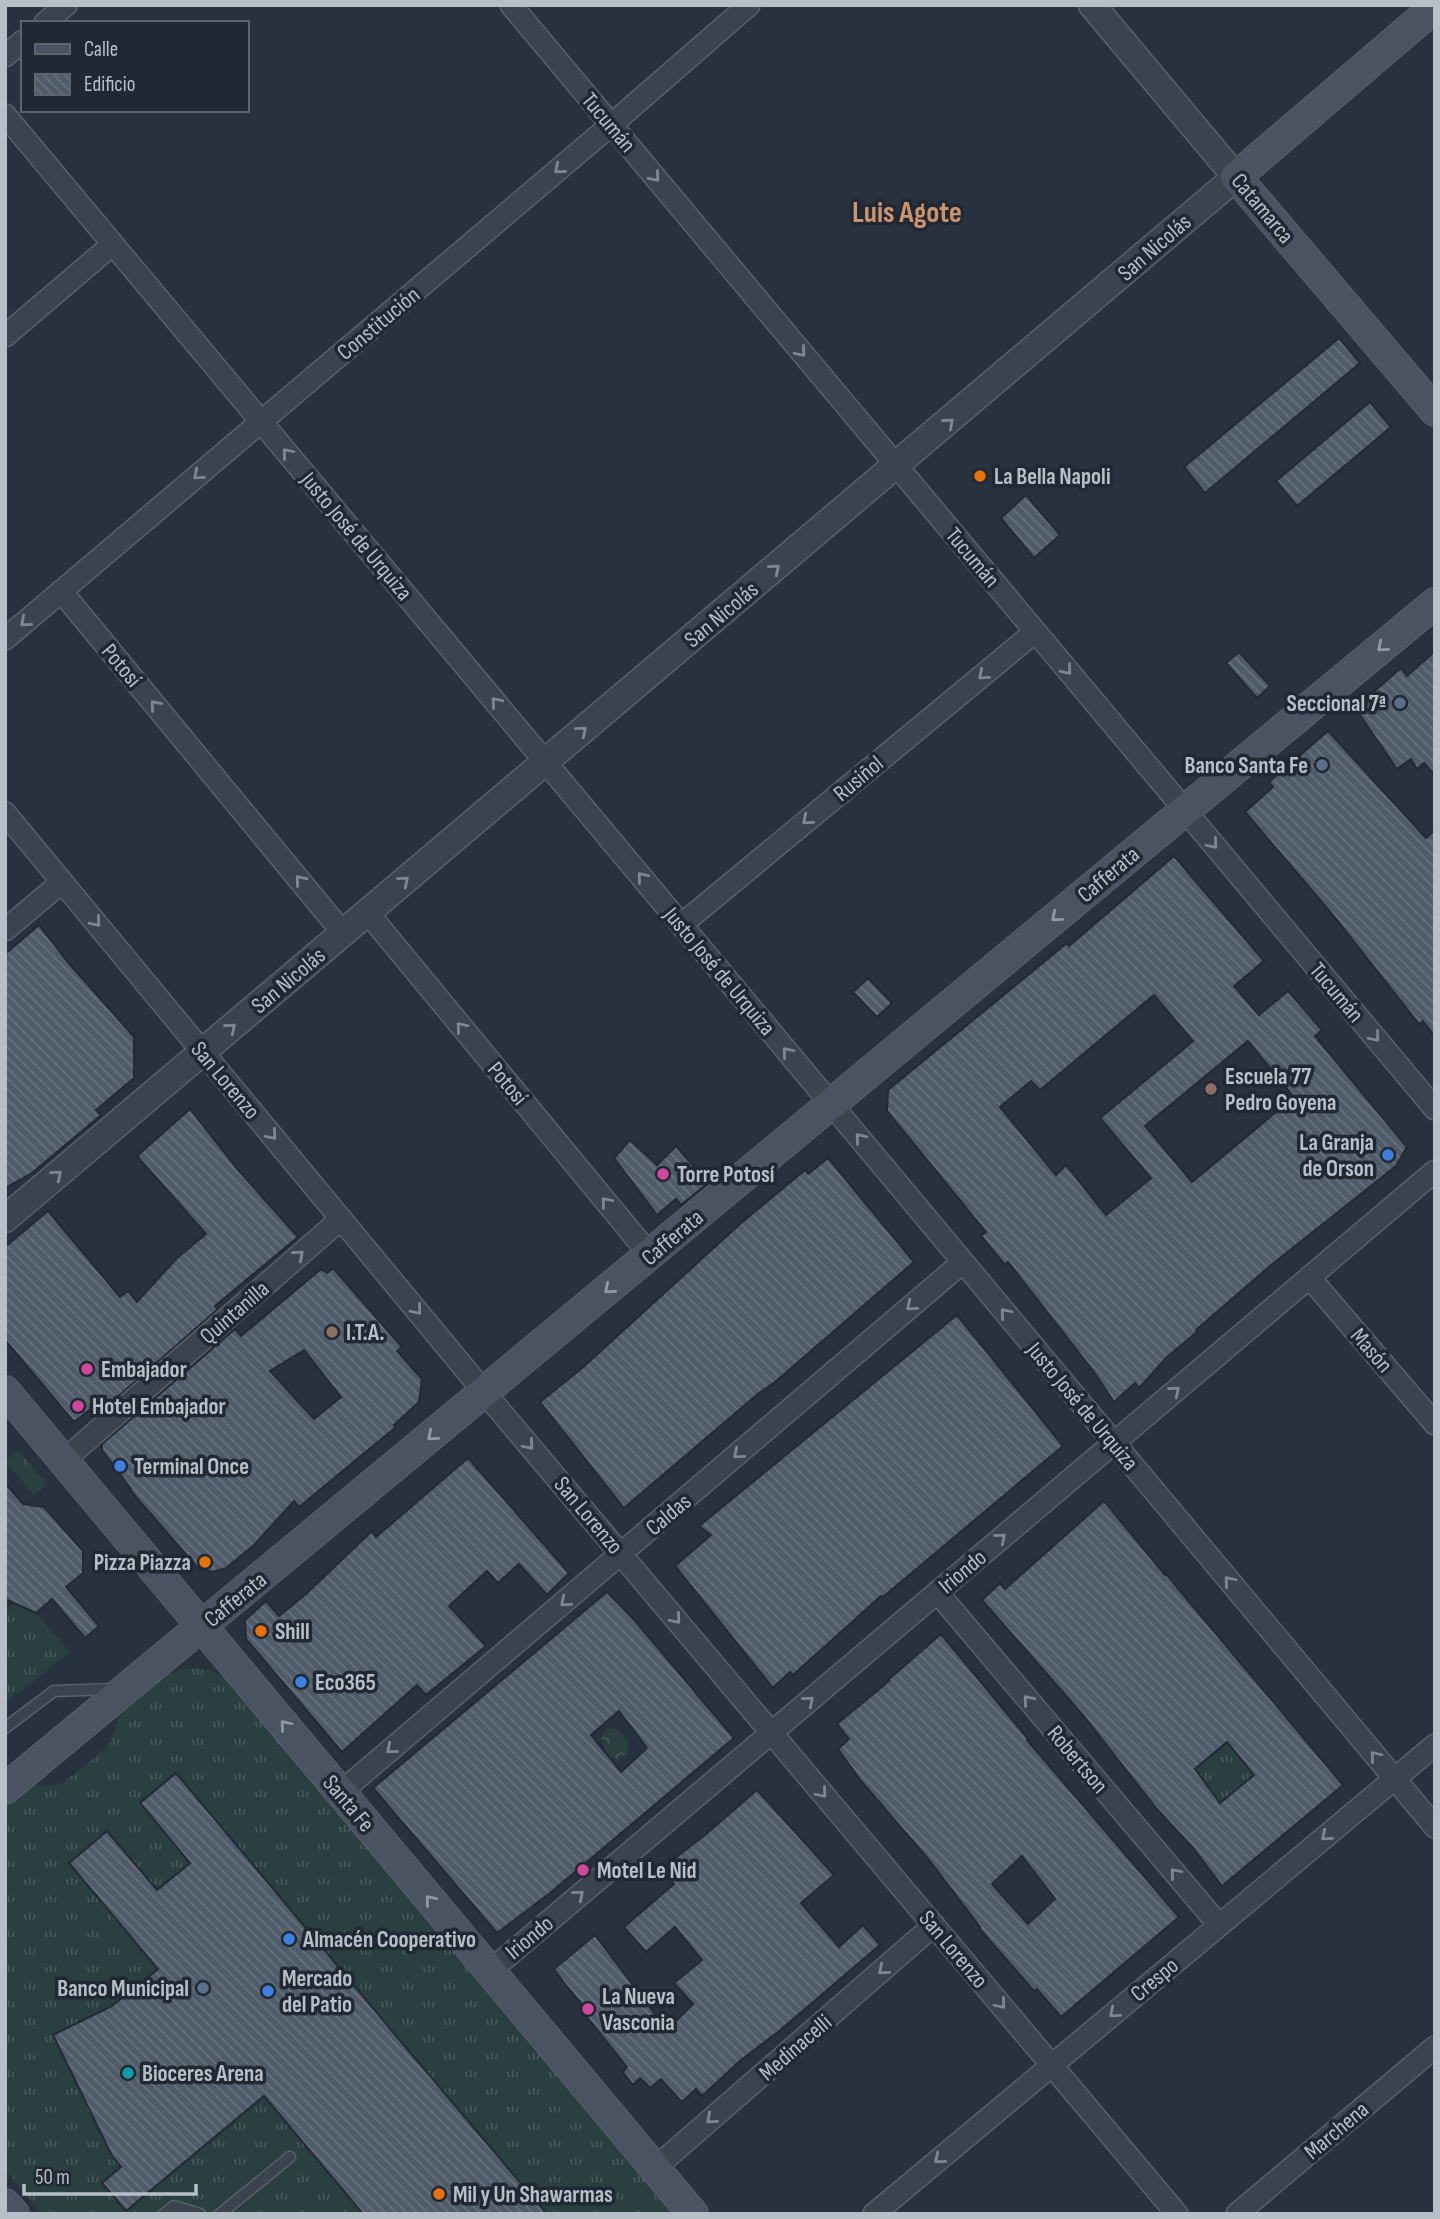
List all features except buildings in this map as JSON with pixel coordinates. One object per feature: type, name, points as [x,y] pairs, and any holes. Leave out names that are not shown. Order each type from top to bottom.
[{"type":"main road","name":"San Nicolás","points":[[1236,177],[1428,8]]},
{"type":"main road","name":"Catamarca","points":[[1236,177],[1435,411]]},
{"type":"main road","name":"Cafferata","points":[[5,1789],[1435,603]]},
{"type":"main road","name":"Santa Fe","points":[[5,1391],[693,2214]]},
{"type":"main road","points":[[5,2204],[14,2214]]},
{"type":"street","points":[[47,21],[66,5]]},
{"type":"street","name":"Tucumán","points":[[511,5],[1435,1109]]},
{"type":"street","name":"Constitución","points":[[5,639],[749,5]]},
{"type":"street","name":"Catamarca","points":[[1092,5],[1236,177]]},
{"type":"street","points":[[5,56],[21,43]]},
{"type":"street","name":"Justo José de Urquiza","points":[[5,115],[1435,1827]]},
{"type":"street","name":"San Nicolás","points":[[5,1219],[545,761],[897,467],[1236,177]]},
{"type":"street","points":[[5,336],[113,244]]},
{"type":"street","name":"Potosí","points":[[61,591],[343,933]]},
{"type":"street","name":"Rusiñol","points":[[681,925],[1035,632]]},
{"type":"street","name":"San Lorenzo","points":[[5,813],[485,1393],[1177,2214]]},
{"type":"street","points":[[5,930],[62,882]]},
{"type":"street","name":"Potosí","points":[[367,912],[650,1255]]},
{"type":"street","name":"Iriondo","points":[[490,1971],[1435,1171]]},
{"type":"street","name":"Quintanilla","points":[[63,1461],[341,1219]]},
{"type":"street","name":"Caldas","points":[[341,1792],[963,1262]]},
{"type":"street","name":"Masón","points":[[1309,1277],[1435,1424]]},
{"type":"street","name":"Robertson","points":[[937,1592],[1219,1926]]},
{"type":"street","name":"Crespo","points":[[874,2214],[1435,1745]]},
{"type":"street","name":"Medinacelli","points":[[655,2168],[934,1925]]},
{"type":"street","name":"Marchena","points":[[1237,2214],[1435,2047]]},
{"type":"lane","points":[[5,1728],[54,1691],[127,1689]]},
{"type":"lane","points":[[220,2214],[290,2157]]},
{"type":"lane","points":[[164,2214],[174,2206],[201,2214]]},
{"type":"green space","points":[[18,1450],[47,1484],[34,1495],[5,1461]]},
{"type":"green space","points":[[15,1603],[36,1613],[70,1652],[5,1703],[5,1611]]},
{"type":"green space","points":[[195,1668],[215,1672],[229,1680],[676,2214],[42,2214],[5,2170],[5,1807],[32,1785],[54,1786],[63,1783],[105,1749],[111,1741],[119,1716],[167,1675]]},
{"type":"green space","points":[[608,1728],[618,1730],[628,1740],[628,1753],[618,1760],[607,1755],[601,1738]]},
{"type":"green space","points":[[1227,1742],[1254,1775],[1222,1805],[1195,1769]]},
{"type":"place","name":"La Bella Napoli","points":[[980,476]]},
{"type":"place","name":"Seccional 7ª","points":[[1400,703]]},
{"type":"place","name":"Banco Santa Fe","points":[[1322,765]]},
{"type":"place","name":"Escuela 77 Pedro Goyena","points":[[1211,1089]]},
{"type":"place","name":"La Granja de Orson","points":[[1388,1155]]},
{"type":"place","name":"Torre Potosí","points":[[663,1174]]},
{"type":"place","name":"I.T.A.","points":[[332,1332]]},
{"type":"place","name":"Embajador","points":[[87,1369]]},
{"type":"place","name":"Hotel Embajador","points":[[78,1406]]},
{"type":"place","name":"Terminal Once","points":[[120,1466]]},
{"type":"place","name":"Pizza Piazza","points":[[205,1562]]},
{"type":"place","name":"Shill","points":[[261,1631]]},
{"type":"place","name":"Eco365","points":[[301,1682]]},
{"type":"place","name":"Motel Le Nid","points":[[583,1870]]},
{"type":"place","name":"Almacén Cooperativo","points":[[289,1939]]},
{"type":"place","name":"Banco Municipal","points":[[203,1988]]},
{"type":"place","name":"Mercado del Patio","points":[[268,1991]]},
{"type":"place","name":"La Nueva Vasconia","points":[[588,2009]]},
{"type":"place","name":"Bioceres Arena","points":[[128,2073]]},
{"type":"place","name":"Mil y Un Shawarmas","points":[[439,2194]]},
{"type":"district","name":"Luis Agote","points":[[907,212]]}]
